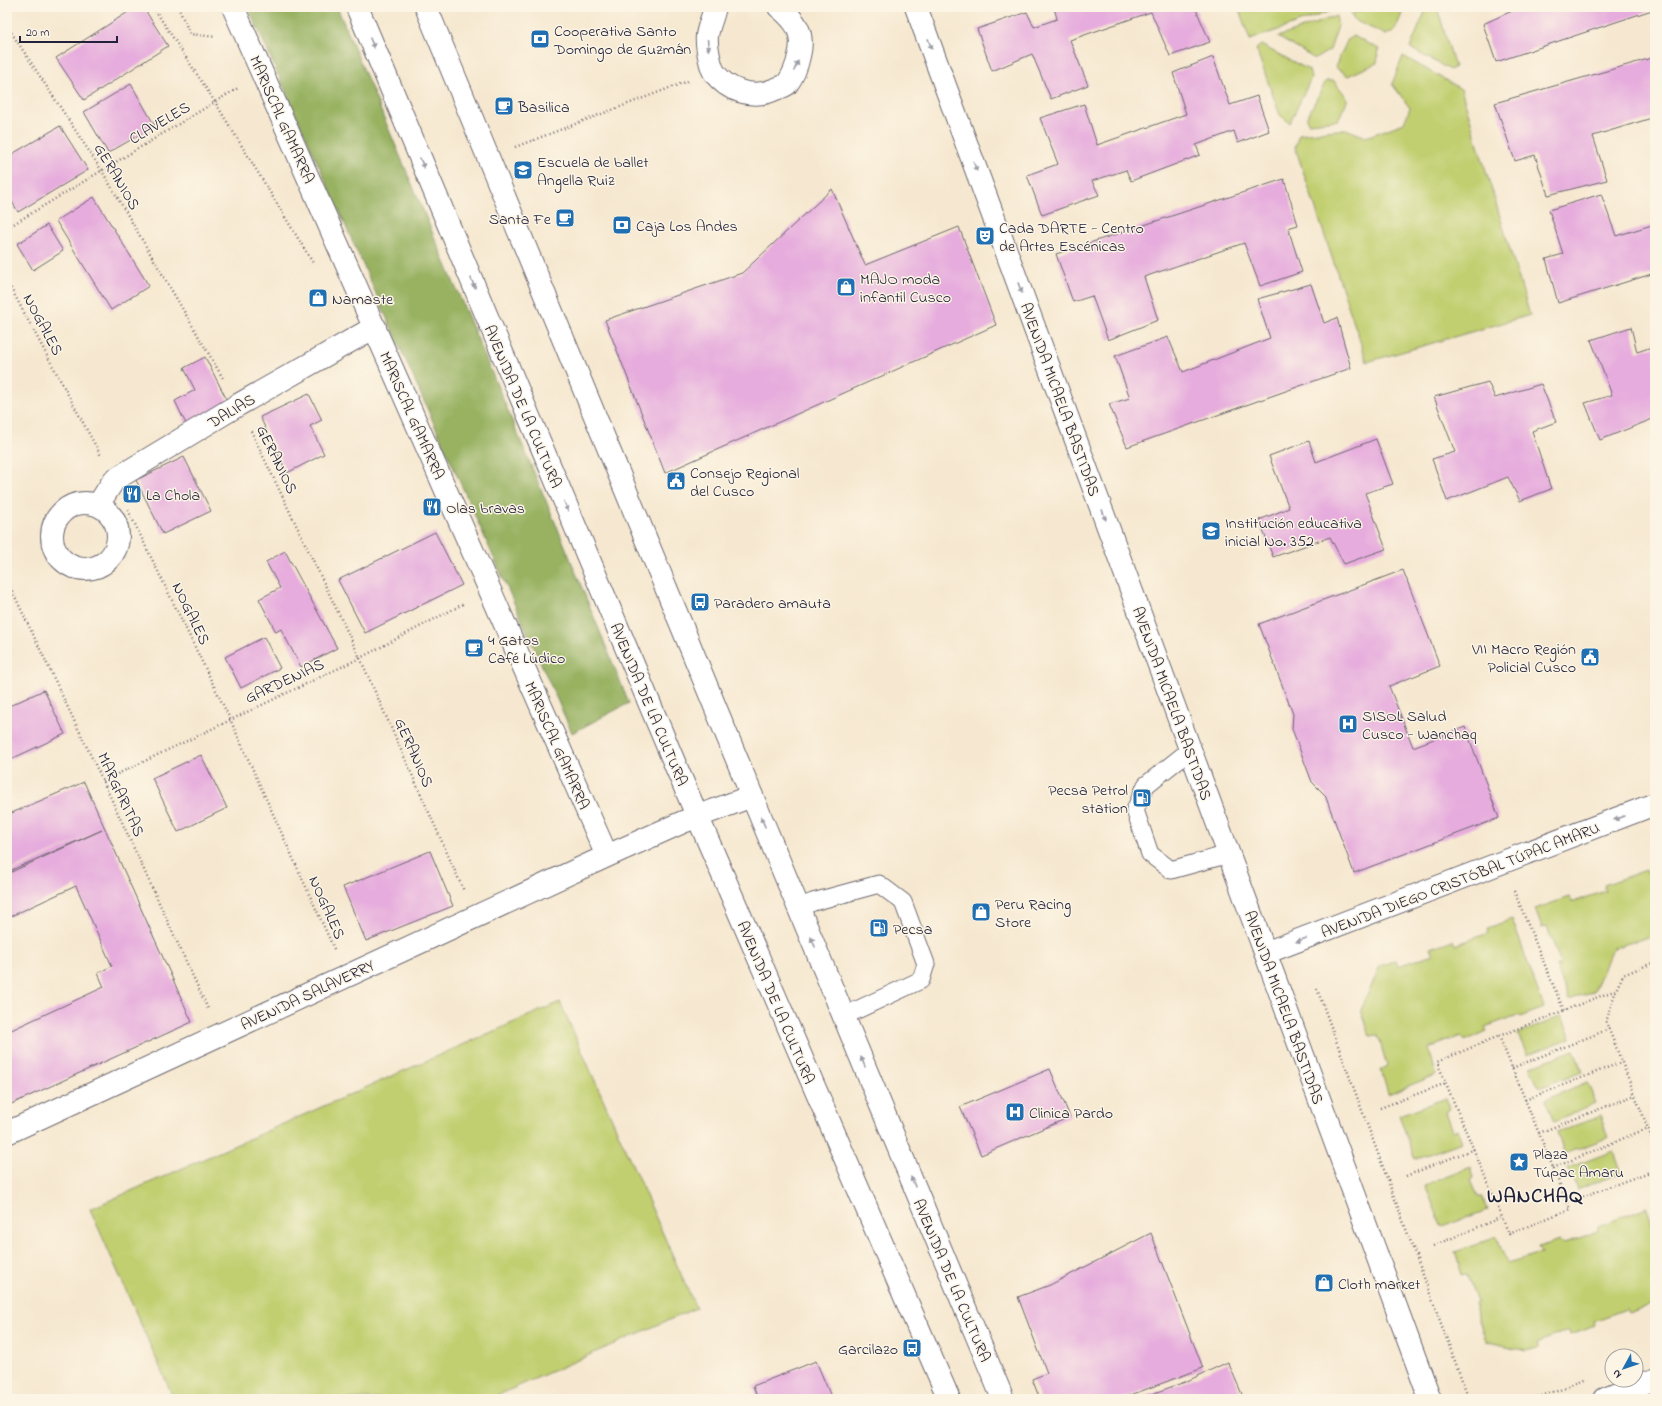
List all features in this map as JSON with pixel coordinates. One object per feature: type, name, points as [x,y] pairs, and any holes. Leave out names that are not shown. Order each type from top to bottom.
[{"type":"street","name":"MARISCAL GAMARRA","points":[[233,7],[607,856]]},
{"type":"street","name":"AVENIDA DE LA CULTURA","points":[[357,7],[697,817],[949,1399]]},
{"type":"street","name":"AVENIDA DE LA CULTURA","points":[[426,7],[798,908],[1003,1399]]},
{"type":"street","points":[[716,7],[707,36],[708,50],[714,71],[731,88],[747,93],[765,94],[786,85],[797,66],[802,45],[800,30],[788,14],[779,7]]},
{"type":"street","name":"AVENIDA MICAELA BASTIDAS","points":[[916,7],[1430,1399]]},
{"type":"street","name":"DALIAS","points":[[98,505],[114,480],[238,405],[375,327]]},
{"type":"street","points":[[607,856],[697,817],[752,796]]},
{"type":"street","name":"AVENIDA DIEGO CRISTÓBAL TÚPAC AMARU","points":[[1265,953],[1655,804]]},
{"type":"street","name":"AVENIDA SALAVERRY","points":[[7,1133],[607,856]]},
{"type":"street","points":[[1605,1399],[1655,1379]]},
{"type":"lane","points":[[1190,750],[1146,786],[1136,810],[1150,854],[1171,870],[1229,854]]},
{"type":"lane","points":[[798,908],[812,902],[879,884],[904,902],[926,964],[921,980],[844,1016]]},
{"type":"path","points":[[153,7],[215,102],[317,269]]},
{"type":"path","name":"GERANIOS","points":[[7,26],[102,171],[238,405],[360,658],[467,897]]},
{"type":"path","points":[[488,157],[714,71]]},
{"type":"path","name":"CLAVELES","points":[[7,228],[262,73]]},
{"type":"path","name":"NOGALES","points":[[7,281],[114,480],[230,720],[337,955]]},
{"type":"path","name":"MARGARITAS","points":[[7,580],[103,780],[210,1013]]},
{"type":"path","name":"GARDENIAS","points":[[103,780],[360,658],[468,601]]},
{"type":"path","points":[[1514,891],[1564,1011]]},
{"type":"path","points":[[1655,962],[1623,975],[1616,990],[1606,1022],[1655,1146]]},
{"type":"path","points":[[1317,989],[1468,1399]]},
{"type":"path","points":[[1499,1036],[1570,1209],[1509,1234],[1437,1062],[1499,1036],[1616,990]]},
{"type":"path","points":[[1512,1068],[1609,1029]]},
{"type":"path","points":[[1525,1100],[1622,1062]]},
{"type":"path","points":[[1380,1108],[1446,1083]]},
{"type":"path","points":[[1539,1133],[1635,1095]]},
{"type":"path","points":[[1553,1168],[1648,1128]]},
{"type":"path","points":[[1406,1176],[1474,1149]]},
{"type":"path","points":[[1568,1202],[1655,1170]]},
{"type":"path","points":[[1434,1246],[1502,1217]]},
{"type":"path","points":[[1534,1399],[1591,1376]]},
{"type":"green space","points":[[248,7],[337,7],[563,541],[629,703],[572,733]]},
{"type":"green space","points":[[1238,7],[1342,7],[1250,40]]},
{"type":"green space","points":[[1374,7],[1405,7],[1395,30],[1386,35],[1354,20],[1351,14]]},
{"type":"green space","points":[[1427,7],[1437,7],[1455,67],[1450,70],[1410,48]]},
{"type":"green space","points":[[1336,16],[1338,26],[1330,50],[1315,59],[1278,37]]},
{"type":"green space","points":[[1353,36],[1379,49],[1377,63],[1348,76],[1335,67],[1348,39]]},
{"type":"green space","points":[[1261,45],[1309,70],[1311,78],[1290,123],[1280,115],[1256,49]]},
{"type":"green space","points":[[1403,56],[1461,89],[1530,315],[1367,362],[1295,147],[1299,134],[1346,129],[1366,137],[1404,123],[1410,108],[1392,84]]},
{"type":"green space","points":[[1326,81],[1334,81],[1348,99],[1338,120],[1308,123],[1307,117]]},
{"type":"green space","points":[[1646,870],[1648,875],[1655,872],[1655,935],[1613,948],[1594,991],[1569,1000],[1556,966],[1561,964],[1547,927],[1542,928],[1535,909],[1569,897],[1572,902],[1606,891],[1604,885]]},
{"type":"green space","points":[[1512,919],[1544,1008],[1520,1017],[1518,1015],[1485,1027],[1487,1031],[1465,1041],[1461,1036],[1429,1048],[1436,1075],[1388,1094],[1381,1070],[1387,1066],[1378,1035],[1370,1036],[1361,1010],[1380,966],[1396,960],[1398,966],[1433,954],[1430,948],[1453,940],[1455,945],[1489,933],[1488,928]]},
{"type":"green space","points":[[560,1002],[696,1308],[489,1399],[174,1399],[90,1209]]},
{"type":"green space","points":[[1562,1016],[1571,1038],[1527,1055],[1518,1034]]},
{"type":"green space","points":[[1574,1050],[1582,1071],[1539,1088],[1530,1067]]},
{"type":"green space","points":[[1587,1082],[1596,1103],[1554,1121],[1545,1100]]},
{"type":"green space","points":[[1446,1098],[1450,1109],[1445,1112],[1452,1131],[1457,1129],[1462,1142],[1415,1159],[1399,1115]]},
{"type":"green space","points":[[1600,1116],[1609,1137],[1565,1154],[1557,1133]]},
{"type":"green space","points":[[1613,1151],[1621,1173],[1577,1190],[1568,1168]]},
{"type":"green space","points":[[1471,1167],[1474,1178],[1471,1180],[1478,1197],[1482,1197],[1487,1210],[1442,1227],[1425,1185]]},
{"type":"green space","points":[[1647,1207],[1655,1232],[1655,1304],[1628,1313],[1626,1309],[1594,1321],[1595,1325],[1571,1334],[1569,1330],[1537,1343],[1539,1347],[1526,1351],[1486,1341],[1474,1305],[1477,1303],[1467,1274],[1462,1275],[1455,1252],[1497,1237],[1507,1263],[1541,1253],[1538,1247],[1561,1240],[1564,1243],[1598,1231],[1598,1226]]},
{"type":"building","points":[[136,7],[143,7],[168,46],[84,100],[56,58]]},
{"type":"building","points":[[1054,7],[1195,7],[1210,42],[1170,56],[1151,12],[1070,40],[1088,85],[1051,99],[1032,54],[992,71],[977,29],[1027,12],[1034,27],[1057,19]]},
{"type":"building","points":[[1511,7],[1655,7],[1655,9],[1496,62],[1483,24],[1512,11]]},
{"type":"building","points":[[1213,57],[1230,105],[1257,96],[1269,131],[1238,143],[1234,131],[1196,145],[1200,155],[1131,181],[1126,170],[1092,181],[1099,195],[1042,215],[1027,175],[1058,164],[1040,118],[1084,104],[1097,145],[1186,114],[1173,73]]},
{"type":"building","points":[[1655,57],[1655,117],[1593,136],[1607,180],[1548,195],[1535,155],[1515,161],[1495,103]]},
{"type":"building","points":[[131,84],[155,126],[108,153],[84,112]]},
{"type":"building","points":[[60,126],[88,170],[18,212],[10,198],[7,200],[7,157]]},
{"type":"building","points":[[1284,179],[1298,225],[1288,228],[1302,272],[1260,286],[1244,243],[1144,277],[1158,320],[1108,340],[1092,296],[1073,302],[1056,254]]},
{"type":"building","points":[[832,189],[865,265],[959,227],[996,325],[665,473],[605,320],[742,273]]},
{"type":"building","points":[[1601,194],[1616,236],[1655,224],[1655,273],[1558,303],[1546,259],[1563,254],[1549,210]]},
{"type":"building","points":[[94,197],[149,286],[111,310],[56,221]]},
{"type":"building","points":[[47,225],[63,251],[33,270],[17,244]]},
{"type":"building","points":[[1311,284],[1324,323],[1337,318],[1351,368],[1127,447],[1109,404],[1130,398],[1115,356],[1168,337],[1183,372],[1270,338],[1257,299]]},
{"type":"building","points":[[1631,327],[1637,352],[1655,346],[1655,418],[1600,440],[1585,403],[1612,395],[1591,340]]},
{"type":"building","points":[[205,357],[229,404],[187,426],[175,401],[195,390],[184,368]]},
{"type":"building","points":[[1488,382],[1495,398],[1541,384],[1556,422],[1532,431],[1551,489],[1520,501],[1508,477],[1447,501],[1432,459],[1455,452],[1434,397]]},
{"type":"building","points":[[309,394],[322,420],[310,426],[324,454],[287,473],[260,417]]},
{"type":"building","points":[[1376,439],[1393,484],[1365,493],[1386,549],[1344,564],[1330,537],[1273,557],[1259,520],[1289,508],[1269,456],[1309,441],[1316,462]]},
{"type":"building","points":[[184,457],[211,511],[163,534],[136,480]]},
{"type":"building","points":[[435,532],[462,585],[365,633],[338,580]]},
{"type":"building","points":[[285,551],[337,648],[301,667],[281,629],[276,632],[259,599],[280,588],[266,562]]},
{"type":"building","name":"SISOL Salud Cusco - Wanchaq","points":[[1403,570],[1440,666],[1389,686],[1413,747],[1465,727],[1499,818],[1354,873],[1325,795],[1312,782],[1292,729],[1293,714],[1259,624]]},
{"type":"building","points":[[264,637],[280,668],[241,688],[225,657]]},
{"type":"building","points":[[44,690],[65,734],[7,761],[7,707]]},
{"type":"building","points":[[201,755],[227,808],[178,832],[152,778]]},
{"type":"building","points":[[84,782],[192,1022],[7,1106],[7,1032],[104,987],[98,973],[112,966],[76,886],[7,918],[7,874],[102,830],[7,872],[7,815]]},
{"type":"building","points":[[430,851],[453,906],[366,941],[343,887]]},
{"type":"building","name":"Clinica Pardo","points":[[1050,1069],[1070,1117],[981,1155],[960,1107]]},
{"type":"building","points":[[1151,1233],[1203,1368],[1120,1399],[1040,1399],[1032,1379],[1047,1373],[1018,1297],[1050,1285]]},
{"type":"building","points":[[816,1361],[832,1399],[758,1399],[753,1386]]},
{"type":"building","points":[[1228,1362],[1244,1399],[1137,1399],[1185,1382]]},
{"type":"place","name":"Cooperativa Santo Domingo de Guzmán","points":[[540,39]]},
{"type":"place","name":"Basilica","points":[[504,106]]},
{"type":"place","name":"Escuela de ballet Angella Ruiz","points":[[523,170]]},
{"type":"place","name":"Santa Fe","points":[[565,218]]},
{"type":"place","name":"Caja Los Andes","points":[[622,225]]},
{"type":"place","name":"Cada DARTE - Centro de Artes Escénicas","points":[[985,236]]},
{"type":"place","name":"MAJO moda infantil Cusco","points":[[846,287]]},
{"type":"place","name":"Namaste","points":[[318,298]]},
{"type":"place","name":"Consejo Regional del Cusco","points":[[676,481]]},
{"type":"place","name":"La Chola","points":[[132,494]]},
{"type":"place","name":"Olas bravas","points":[[432,507]]},
{"type":"place","name":"Institución educativa inicial No. 352","points":[[1211,531]]},
{"type":"place","name":"Paradero amauta","points":[[700,602]]},
{"type":"place","name":"4 Gatos Café Lúdico","points":[[474,648]]},
{"type":"place","name":"VII Macro Región Policial Cusco","points":[[1590,657]]},
{"type":"place","name":"SISOL Salud Cusco - Wanchaq","points":[[1348,724]]},
{"type":"place","name":"Pecsa Petrol station","points":[[1142,798]]},
{"type":"place","name":"Peru Racing Store","points":[[981,912]]},
{"type":"place","name":"Pecsa","points":[[879,928]]},
{"type":"place","name":"Clinica Pardo","points":[[1015,1112]]},
{"type":"place","name":"Plaza Túpac Amaru","points":[[1519,1162]]},
{"type":"place","name":"Cloth market","points":[[1324,1283]]},
{"type":"place","name":"Garcilazo","points":[[912,1348]]},
{"type":"district","name":"WANCHAQ","points":[[1535,1195]]}]
